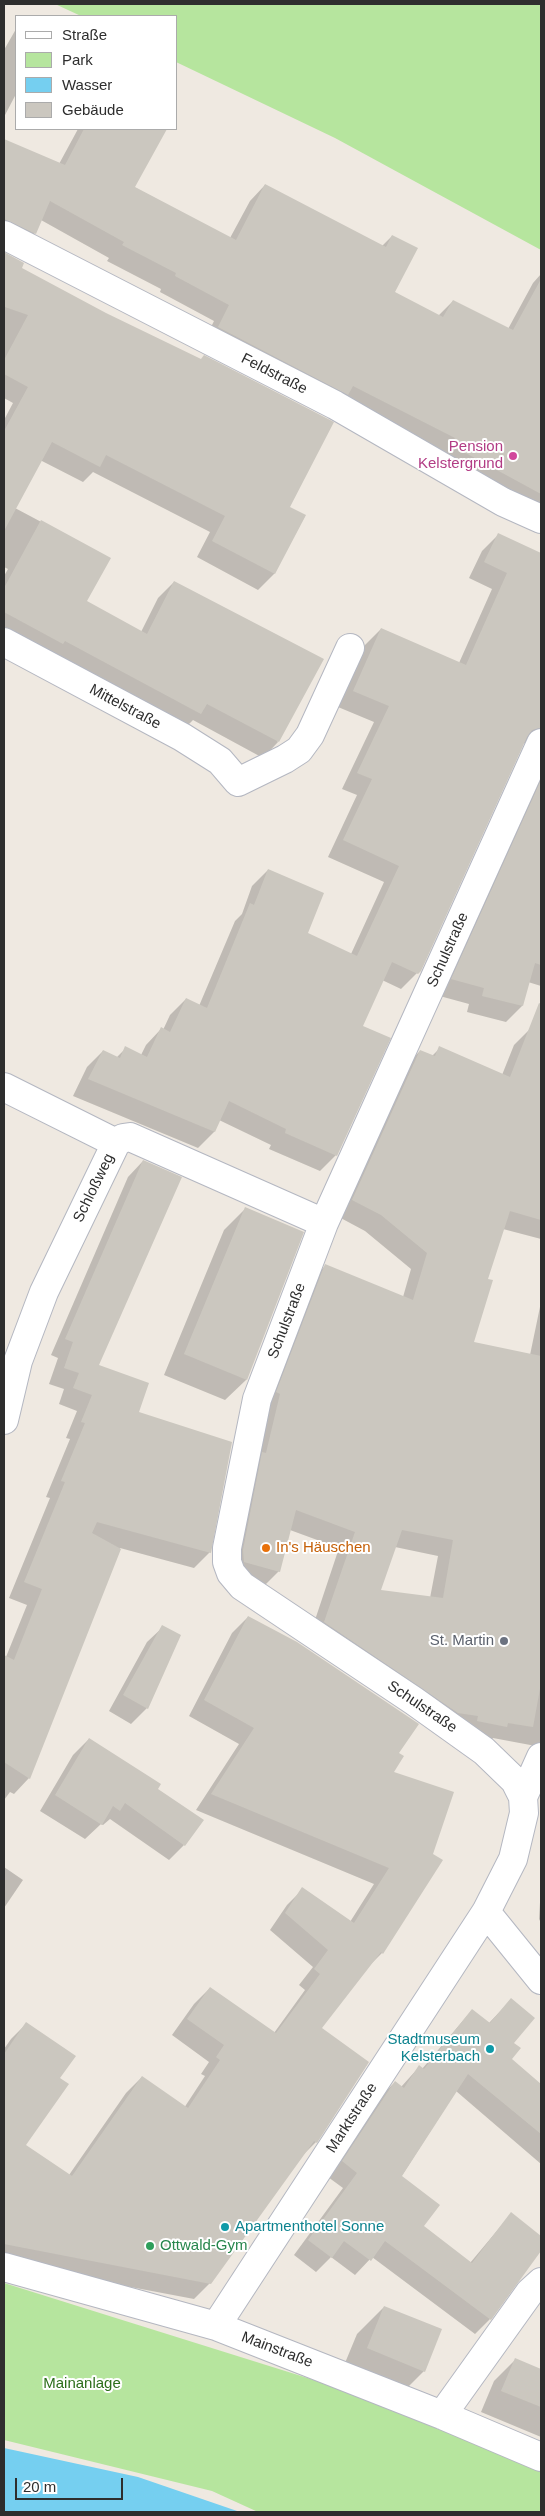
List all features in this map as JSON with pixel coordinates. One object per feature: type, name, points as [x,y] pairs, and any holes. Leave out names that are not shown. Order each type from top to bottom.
[{"type":"street","name":"Feldstraße","points":[[4,235],[335,405],[503,502],[541,519]]},
{"type":"street","name":"Mittelstraße","points":[[4,642],[182,737],[220,761],[238,782],[299,750],[310,735],[350,648]]},
{"type":"street","name":"Schulstraße","points":[[523,1797],[515,1781],[504,1769],[465,1737],[242,1586],[231,1574],[227,1562],[226,1548],[257,1399],[324,1223],[541,743]]},
{"type":"street","points":[[4,1087],[116,1143]]},
{"type":"street","name":"Schloßweg","points":[[4,1420],[18,1361],[44,1292],[116,1143],[123,1138],[130,1137],[324,1223]]},
{"type":"street","points":[[523,1797],[541,1757]]},
{"type":"street","name":"Marktstraße","points":[[216,2326],[486,1912],[513,1859],[524,1813],[523,1797]]},
{"type":"street","points":[[486,1912],[541,1980]]},
{"type":"street","name":"Mainstraße","points":[[4,2267],[216,2326],[442,2415],[541,2457]]},
{"type":"street","points":[[442,2415],[530,2292],[541,2282]]},
{"type":"green space","points":[[55,4],[541,4],[541,250],[335,138],[178,63],[178,15],[79,15]]},
{"type":"green space","name":"Mainanlage","points":[[4,2283],[445,2421],[541,2462],[541,2512],[258,2512],[212,2491],[4,2440]]},
{"type":"water","points":[[4,2448],[138,2477],[240,2512],[4,2512]]},
{"type":"building","points":[[83,130],[166,130],[135,187],[236,240],[265,184],[386,247],[392,235],[418,248],[395,292],[443,317],[453,300],[513,330],[541,279],[541,494],[451,445],[455,438],[353,386],[348,395],[218,327],[229,305],[175,276],[176,273],[122,245],[124,242],[50,201],[36,234],[4,219],[4,139],[65,165]]},
{"type":"building","points":[[4,252],[24,263],[22,268],[106,313],[201,359],[204,355],[334,422],[290,507],[306,515],[275,574],[212,541],[225,516],[106,455],[100,467],[52,442],[4,531],[4,431],[28,387],[4,374],[4,360],[28,315],[5,307],[4,310]]},
{"type":"building","points":[[41,520],[111,558],[87,601],[147,634],[174,581],[324,659],[279,742],[207,704],[201,714],[65,641],[63,644],[4,612],[4,588]]},
{"type":"building","points":[[498,533],[541,553],[541,728],[532,730],[527,737],[421,971],[418,974],[392,962],[363,1026],[391,1038],[337,1156],[285,1133],[286,1129],[229,1101],[215,1132],[88,1079],[103,1050],[120,1058],[125,1046],[147,1057],[161,1027],[170,1032],[186,998],[207,1008],[250,903],[254,905],[268,869],[324,893],[308,933],[357,956],[399,866],[343,840],[372,779],[357,773],[389,706],[353,691],[381,628],[466,665],[507,573],[484,562]]},
{"type":"building","points":[[541,780],[541,965],[535,963],[523,1006],[482,996],[484,988],[451,979]]},
{"type":"building","points":[[539,1003],[541,1004],[541,1220],[510,1211],[488,1279],[493,1280],[474,1342],[541,1356],[541,1683],[533,1727],[508,1723],[507,1727],[477,1721],[478,1716],[458,1713],[324,1622],[355,1532],[296,1510],[280,1572],[244,1562],[243,1550],[262,1452],[266,1453],[280,1394],[276,1392],[325,1264],[413,1300],[427,1253],[381,1215],[352,1200],[420,1050],[435,1056],[439,1046],[510,1077]],"holes":[[[402,1530],[453,1540],[443,1598],[381,1590]]]},
{"type":"building","points":[[143,1160],[182,1177],[99,1365],[149,1383],[139,1412],[232,1442],[211,1553],[97,1522],[92,1533],[121,1549],[30,1779],[4,1762],[4,1655],[14,1660],[42,1589],[24,1582],[65,1482],[61,1481],[85,1423],[81,1422],[92,1395],[73,1388],[79,1373],[64,1368],[73,1342],[65,1339]]},
{"type":"building","points":[[245,1207],[304,1232],[247,1380],[184,1354]]},
{"type":"building","points":[[248,1616],[297,1642],[419,1724],[399,1753],[404,1756],[394,1772],[454,1792],[433,1854],[443,1860],[383,1954],[381,1952],[322,2028],[369,2062],[317,2143],[314,2141],[211,2284],[4,2244],[4,2054],[26,2022],[76,2056],[60,2078],[69,2084],[26,2145],[72,2176],[142,2076],[188,2108],[220,2060],[216,2057],[224,2045],[187,2019],[210,1987],[276,2033],[320,1974],[314,1969],[328,1950],[285,1913],[302,1887],[354,1923],[389,1868],[211,1794],[254,1728],[204,1700]]},
{"type":"building","points":[[162,1625],[181,1635],[148,1709],[123,1695]]},
{"type":"building","points":[[89,1738],[161,1784],[158,1789],[204,1820],[185,1846],[125,1803],[120,1811],[113,1806],[102,1825],[55,1795]]},
{"type":"building","points":[[511,1998],[535,2018],[514,2043],[521,2048],[512,2059],[541,2084],[541,2134],[468,2074],[402,2176],[440,2205],[424,2226],[472,2263],[511,2212],[541,2236],[541,2251],[491,2320],[385,2241],[371,2261],[344,2241],[332,2258],[308,2240],[357,2173],[342,2161],[395,2081],[404,2088],[419,2065],[424,2069],[472,2009],[490,2023]]},
{"type":"building","points":[[384,2306],[442,2329],[425,2372],[367,2348]]},
{"type":"building","points":[[515,2358],[541,2369],[541,2407],[501,2391]]},
{"type":"place","name":"Pension Kelstergrund","points":[[513,456]]},
{"type":"place","name":"In's Häuschen","points":[[266,1548]]},
{"type":"place","name":"St. Martin","points":[[504,1641]]},
{"type":"place","name":"Stadtmuseum Kelsterbach","points":[[490,2049]]},
{"type":"place","name":"Apartmenthotel Sonne","points":[[225,2227]]},
{"type":"place","name":"Ottwald-Gym","points":[[150,2246]]}]
